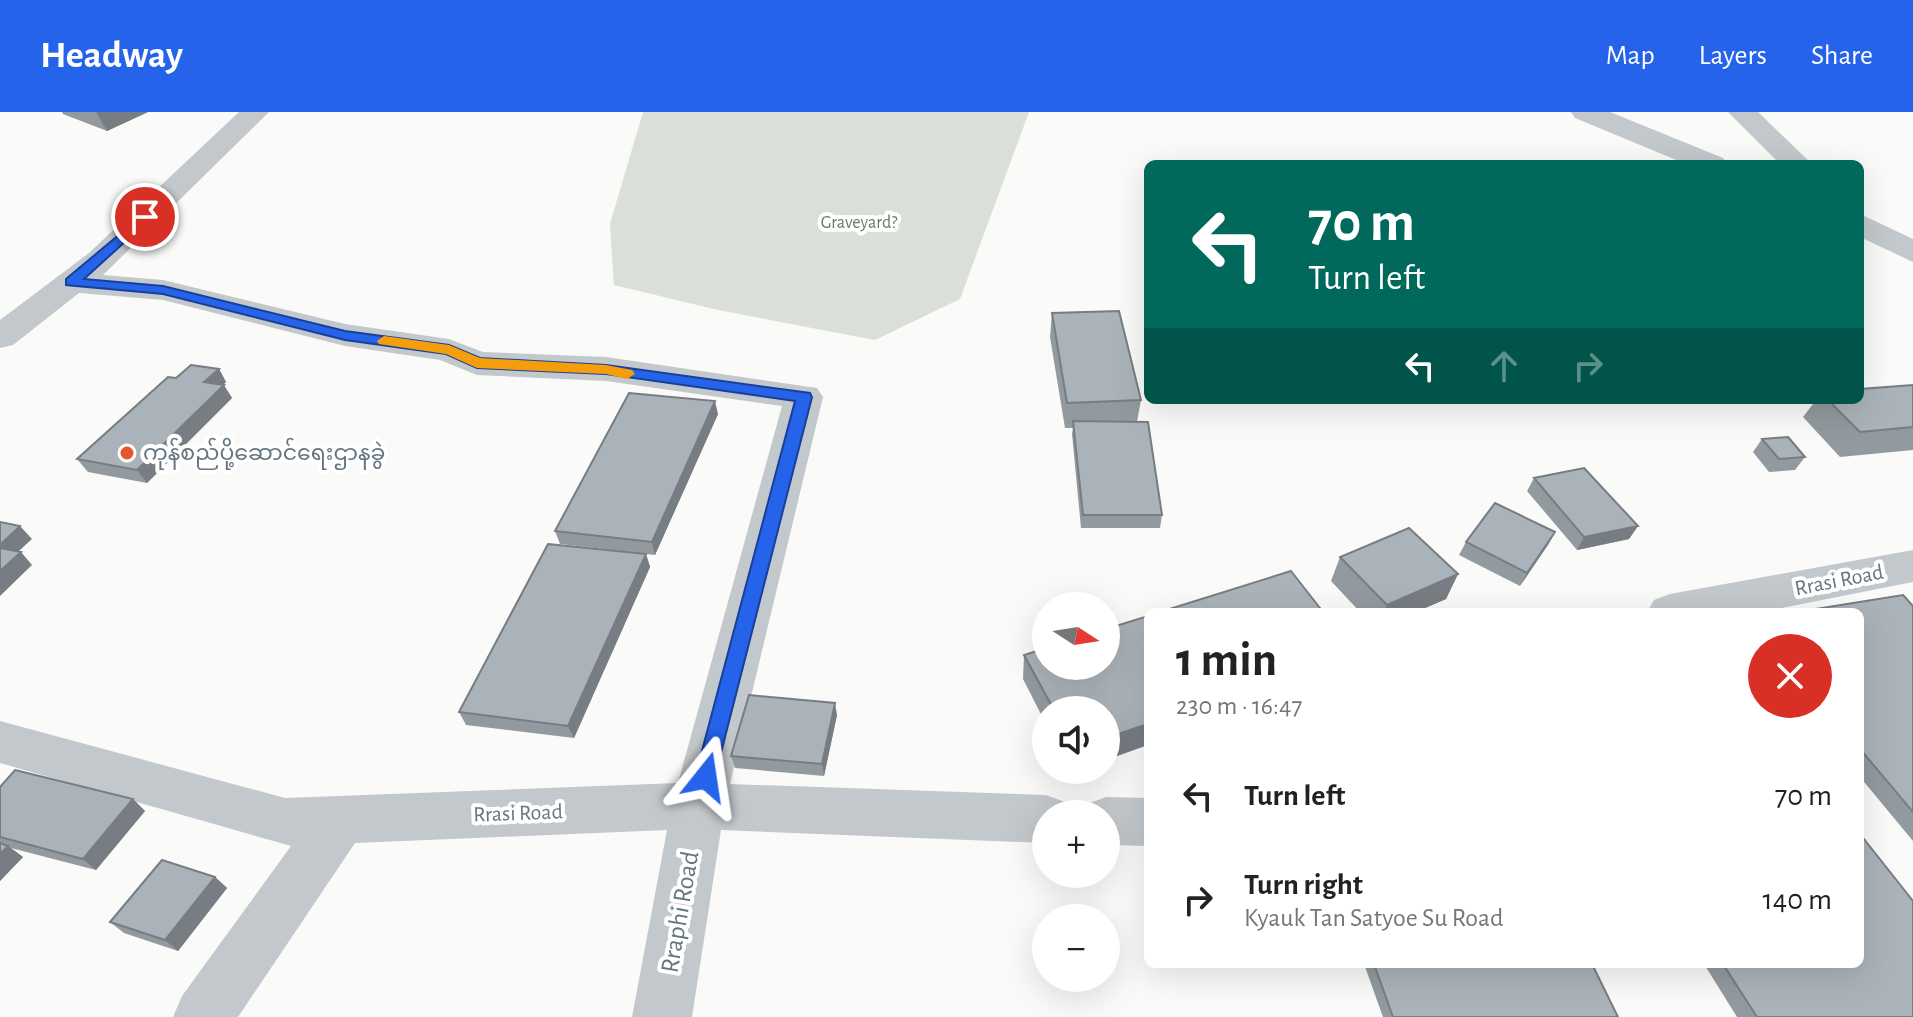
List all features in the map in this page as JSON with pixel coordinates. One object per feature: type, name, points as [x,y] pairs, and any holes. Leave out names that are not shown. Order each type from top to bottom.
[{"type":"street","points":[[0,337],[101,260],[255,112]]},
{"type":"street","points":[[1585,112],[1702,160]]},
{"type":"street","points":[[1742,112],[1793,160]]},
{"type":"street","points":[[1864,226],[1913,252]]},
{"type":"street","name":"Rraphi Road","points":[[71,282],[163,290],[345,335],[449,350],[477,363],[606,369],[804,397],[698,806],[662,1017]]},
{"type":"street","name":"Rrasi Road","points":[[1691,608],[1913,566]]},
{"type":"street","name":"Rrasi Road","points":[[0,742],[285,822],[698,806],[1032,818]]},
{"type":"street","points":[[203,1017],[340,820]]},
{"type":"street","points":[[1120,821],[1144,822]]},
{"type":"green space","name":"Graveyard?","points":[[643,112],[1029,112],[960,299],[875,340],[718,310],[614,285],[610,224]]},
{"type":"building","points":[[1119,311],[1141,400],[1067,403],[1052,313]]},
{"type":"building","points":[[191,365],[219,369],[204,382],[224,385],[137,470],[77,459],[168,377],[176,378]]},
{"type":"building","points":[[1913,385],[1913,427],[1860,432],[1832,404],[1864,404],[1864,389]]},
{"type":"building","points":[[629,393],[715,401],[652,542],[555,531]]},
{"type":"building","points":[[1073,421],[1148,422],[1162,515],[1083,515]]},
{"type":"building","points":[[1788,437],[1805,457],[1779,459],[1762,439]]},
{"type":"building","points":[[1584,468],[1638,526],[1584,537],[1534,478]]},
{"type":"building","points":[[1495,503],[1555,532],[1527,573],[1466,542]]},
{"type":"building","points":[[0,522],[20,526],[0,545]]},
{"type":"building","points":[[1409,528],[1458,574],[1387,605],[1340,557]]},
{"type":"building","points":[[548,544],[646,554],[568,726],[459,712]]},
{"type":"building","points":[[0,548],[21,552],[0,571]]},
{"type":"building","points":[[1291,571],[1320,608],[1173,608]]},
{"type":"building","points":[[1903,595],[1913,606],[1913,812],[1864,754],[1864,608],[1822,608]]},
{"type":"building","points":[[1144,617],[1144,725],[1120,733],[1120,696],[1046,696],[1038,680],[1120,680],[1120,625]]},
{"type":"building","points":[[1032,652],[1032,670],[1024,655]]},
{"type":"building","points":[[749,695],[835,703],[822,764],[731,756]]},
{"type":"building","points":[[15,770],[133,799],[83,859],[0,837],[0,787]]},
{"type":"building","points":[[1864,839],[1913,901],[1913,1017],[1757,1017],[1726,968],[1864,968]]},
{"type":"building","points":[[0,843],[8,846],[0,854]]},
{"type":"building","points":[[162,860],[215,877],[165,940],[110,922]]},
{"type":"building","points":[[1375,968],[1594,968],[1618,1017],[1393,1017]]},
{"type":"slow traffic","points":[[384,341],[449,350],[477,363],[606,369],[627,374]]},
{"type":"place","name":"ကုန်စည်ပို့ဆောင်ရေးဌာနခွဲ","points":[[127,453]]},
{"type":"route","points":[[145,217],[101,260],[71,282],[163,290],[345,335],[449,350],[477,363],[606,369],[637,376],[804,397],[706,777]]}]
